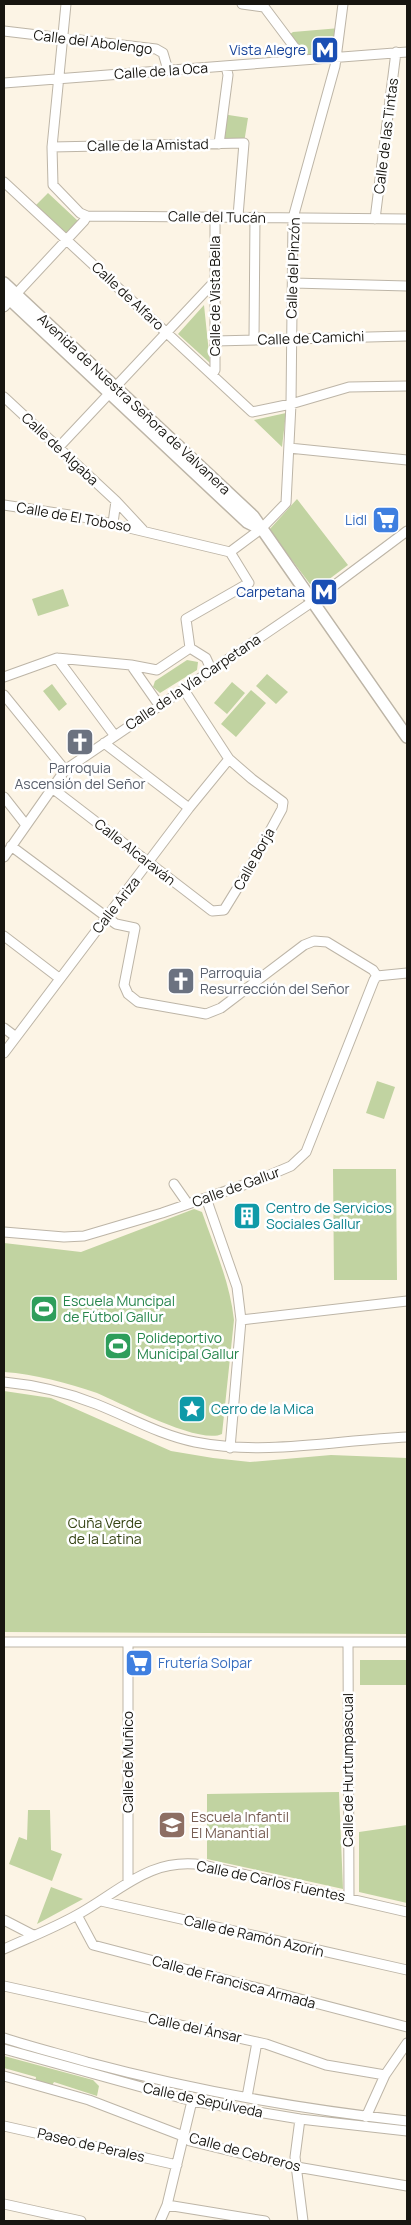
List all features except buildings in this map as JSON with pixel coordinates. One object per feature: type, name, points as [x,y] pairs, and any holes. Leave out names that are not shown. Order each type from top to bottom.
[{"type":"main road","name":"Avenida de Nuestra Señora de Valvanera","points":[[4,282],[8,298],[113,390],[247,522],[261,529],[296,575],[312,602],[407,738]]},
{"type":"street","points":[[8,298],[67,240],[87,216],[80,213],[53,185],[52,147],[66,4]]},
{"type":"street","points":[[242,4],[263,5],[304,60]]},
{"type":"street","name":"Calle del Pinzón","points":[[230,552],[261,529],[286,503],[292,404],[290,338],[293,283],[293,218],[335,57],[343,4]]},
{"type":"street","name":"Calle del Abolengo","points":[[4,31],[156,49],[164,53],[168,70]]},
{"type":"street","name":"Calle de las Tintas","points":[[375,219],[396,52]]},
{"type":"street","name":"Calle de la Oca","points":[[4,83],[407,52]]},
{"type":"street","points":[[220,144],[228,75],[226,66]]},
{"type":"street","name":"Calle de la Amistad","points":[[52,147],[244,143],[238,216]]},
{"type":"street","name":"Calle de Alfaro","points":[[4,182],[252,412],[292,404]]},
{"type":"street","name":"Calle del Tucán","points":[[87,216],[255,216],[407,219]]},
{"type":"street","name":"Calle de Vista Bella","points":[[212,375],[215,370],[215,216]]},
{"type":"street","points":[[254,340],[255,216]]},
{"type":"street","points":[[58,448],[214,282]]},
{"type":"street","points":[[293,283],[407,286]]},
{"type":"street","name":"Calle de Camichi","points":[[215,341],[407,336]]},
{"type":"street","points":[[292,404],[349,387],[407,386]]},
{"type":"street","name":"Calle de Algaba","points":[[4,397],[116,501],[143,530]]},
{"type":"street","points":[[289,448],[407,460]]},
{"type":"street","points":[[113,523],[116,501]]},
{"type":"street","name":"Calle de El Toboso","points":[[4,505],[113,523],[230,552]]},
{"type":"street","name":"Calle de la Vía Carpetana","points":[[4,857],[65,770],[312,602],[407,531]]},
{"type":"street","points":[[190,648],[186,619],[249,583],[230,552]]},
{"type":"street","points":[[190,648],[206,658],[211,669]]},
{"type":"street","points":[[145,685],[148,678],[157,670],[190,648]]},
{"type":"street","points":[[4,677],[57,658],[131,665],[157,670]]},
{"type":"street","points":[[57,658],[114,736]]},
{"type":"street","points":[[131,665],[159,705]]},
{"type":"street","points":[[184,690],[229,759]]},
{"type":"street","points":[[4,695],[65,770]]},
{"type":"street","points":[[104,743],[189,808]]},
{"type":"street","name":"Calle Borja","points":[[219,912],[228,906],[282,809],[283,802],[229,759]]},
{"type":"street","name":"Calle Ariza","points":[[4,1053],[189,808],[229,759]]},
{"type":"street","name":"Calle Alcaraván","points":[[52,788],[212,911],[219,912]]},
{"type":"street","points":[[4,797],[26,825]]},
{"type":"street","points":[[11,846],[116,924],[134,928],[124,985],[128,994],[138,1002],[206,1014],[221,1008],[304,944],[314,941],[327,942],[373,970],[376,976],[407,973]]},
{"type":"street","points":[[4,936],[59,978]]},
{"type":"street","name":"Calle de Gallur","points":[[4,1232],[64,1237],[84,1236],[206,1198],[291,1166],[306,1152],[376,976]]},
{"type":"street","points":[[4,1028],[16,1038]]},
{"type":"street","points":[[174,1184],[188,1204]]},
{"type":"street","points":[[206,1198],[237,1287],[241,1320],[230,1448]]},
{"type":"street","points":[[241,1320],[407,1301]]},
{"type":"street","points":[[4,1382],[52,1390],[95,1404],[163,1433],[194,1442],[230,1448],[268,1448],[407,1437]]},
{"type":"street","points":[[4,1642],[407,1642]]},
{"type":"street","name":"Calle de Muñico","points":[[128,1642],[128,1882]]},
{"type":"street","name":"Calle de Hurtumpascual","points":[[348,1642],[349,1897]]},
{"type":"street","name":"Calle de Carlos Fuentes","points":[[4,1949],[77,1915],[128,1882],[165,1865],[190,1863],[349,1897],[407,1912]]},
{"type":"street","name":"Calle de Ramón Azorín","points":[[101,1900],[407,1970]]},
{"type":"street","name":"Calle de Francisca Armada","points":[[77,1915],[93,1945],[407,2027]]},
{"type":"street","points":[[4,1920],[33,1935]]},
{"type":"street","name":"Calle del Ánsar","points":[[4,1986],[257,2042],[326,2065],[385,2075]]},
{"type":"street","name":"Calle de Sepúlveda","points":[[4,2038],[116,2069],[247,2097],[407,2121]]},
{"type":"street","points":[[247,2097],[257,2042]]},
{"type":"street","points":[[366,2116],[385,2075],[407,2043]]},
{"type":"street","name":"Calle de Sepúlveda","points":[[4,2049],[192,2101],[300,2119],[407,2131]]},
{"type":"street","name":"Calle de Cebreros","points":[[4,2076],[89,2100],[183,2136],[190,2141],[297,2167],[407,2186]]},
{"type":"street","points":[[160,2221],[167,2205],[192,2101]]},
{"type":"street","points":[[300,2119],[295,2157],[304,2221]]},
{"type":"street","name":"Paseo de Perales","points":[[4,2126],[177,2165]]},
{"type":"street","points":[[4,2204],[81,2221]]},
{"type":"street","points":[[167,2205],[265,2221]]},
{"type":"green space","points":[[340,28],[335,57],[304,60],[286,37],[293,32]]},
{"type":"green space","points":[[222,114],[248,118],[244,143],[219,144]]},
{"type":"green space","points":[[48,193],[78,221],[66,234],[36,205]]},
{"type":"green space","points":[[204,305],[210,363],[178,334]]},
{"type":"green space","points":[[286,413],[282,447],[254,420]]},
{"type":"green space","points":[[297,499],[348,565],[320,586],[310,584],[269,530]]},
{"type":"green space","points":[[63,589],[69,606],[38,616],[32,599]]},
{"type":"green space","points":[[187,660],[198,662],[197,670],[160,693],[153,687],[155,681]]},
{"type":"green space","points":[[267,674],[288,692],[276,704],[256,686]]},
{"type":"green space","points":[[232,682],[245,693],[227,714],[214,703]]},
{"type":"green space","points":[[52,684],[67,704],[59,711],[43,691]]},
{"type":"green space","points":[[251,690],[266,703],[236,737],[221,724]]},
{"type":"green space","points":[[377,1081],[395,1087],[384,1119],[366,1113]]},
{"type":"green space","points":[[333,1169],[396,1169],[397,1280],[334,1280]]},
{"type":"green space","name":"Polideportivo Municipal Gallur","points":[[194,1209],[202,1212],[225,1278],[234,1320],[222,1434],[211,1436],[196,1434],[160,1421],[86,1389],[39,1377],[4,1372],[4,1243],[81,1252]]},
{"type":"green space","name":"Cuña Verde de la Latina","points":[[4,1391],[51,1398],[171,1451],[213,1458],[250,1462],[331,1455],[407,1458],[407,1634],[4,1632]]},
{"type":"green space","points":[[360,1660],[407,1660],[407,1685],[360,1685]]},
{"type":"green space","points":[[339,1792],[343,1889],[207,1859],[207,1794]]},
{"type":"green space","points":[[28,1810],[50,1810],[51,1850],[62,1854],[52,1881],[9,1864],[19,1837],[27,1840]]},
{"type":"green space","points":[[407,1825],[407,1903],[359,1892],[359,1832]]},
{"type":"green space","points":[[51,1887],[83,1899],[37,1924]]},
{"type":"green space","points":[[4,2056],[93,2080],[99,2086],[97,2096],[54,2082],[51,2087],[35,2083],[36,2077],[4,2068]]},
{"type":"place","name":"Vista Alegre","points":[[325,50]]},
{"type":"place","name":"Lidl","points":[[386,520]]},
{"type":"place","name":"Carpetana","points":[[324,592]]},
{"type":"place","name":"Parroquia Ascensión del Señor","points":[[80,742]]},
{"type":"place","name":"Parroquia Resurrección del Señor","points":[[181,981]]},
{"type":"place","name":"Centro de Servicios Sociales Gallur","points":[[247,1216]]},
{"type":"place","name":"Escuela Muncipal de Fútbol Gallur","points":[[44,1309]]},
{"type":"place","name":"Polideportivo Municipal Gallur","points":[[118,1346]]},
{"type":"place","name":"Cerro de la Mica","points":[[192,1409]]},
{"type":"place","name":"Frutería Solpar","points":[[139,1663]]},
{"type":"place","name":"Escuela Infantil El Manantial","points":[[172,1825]]}]
